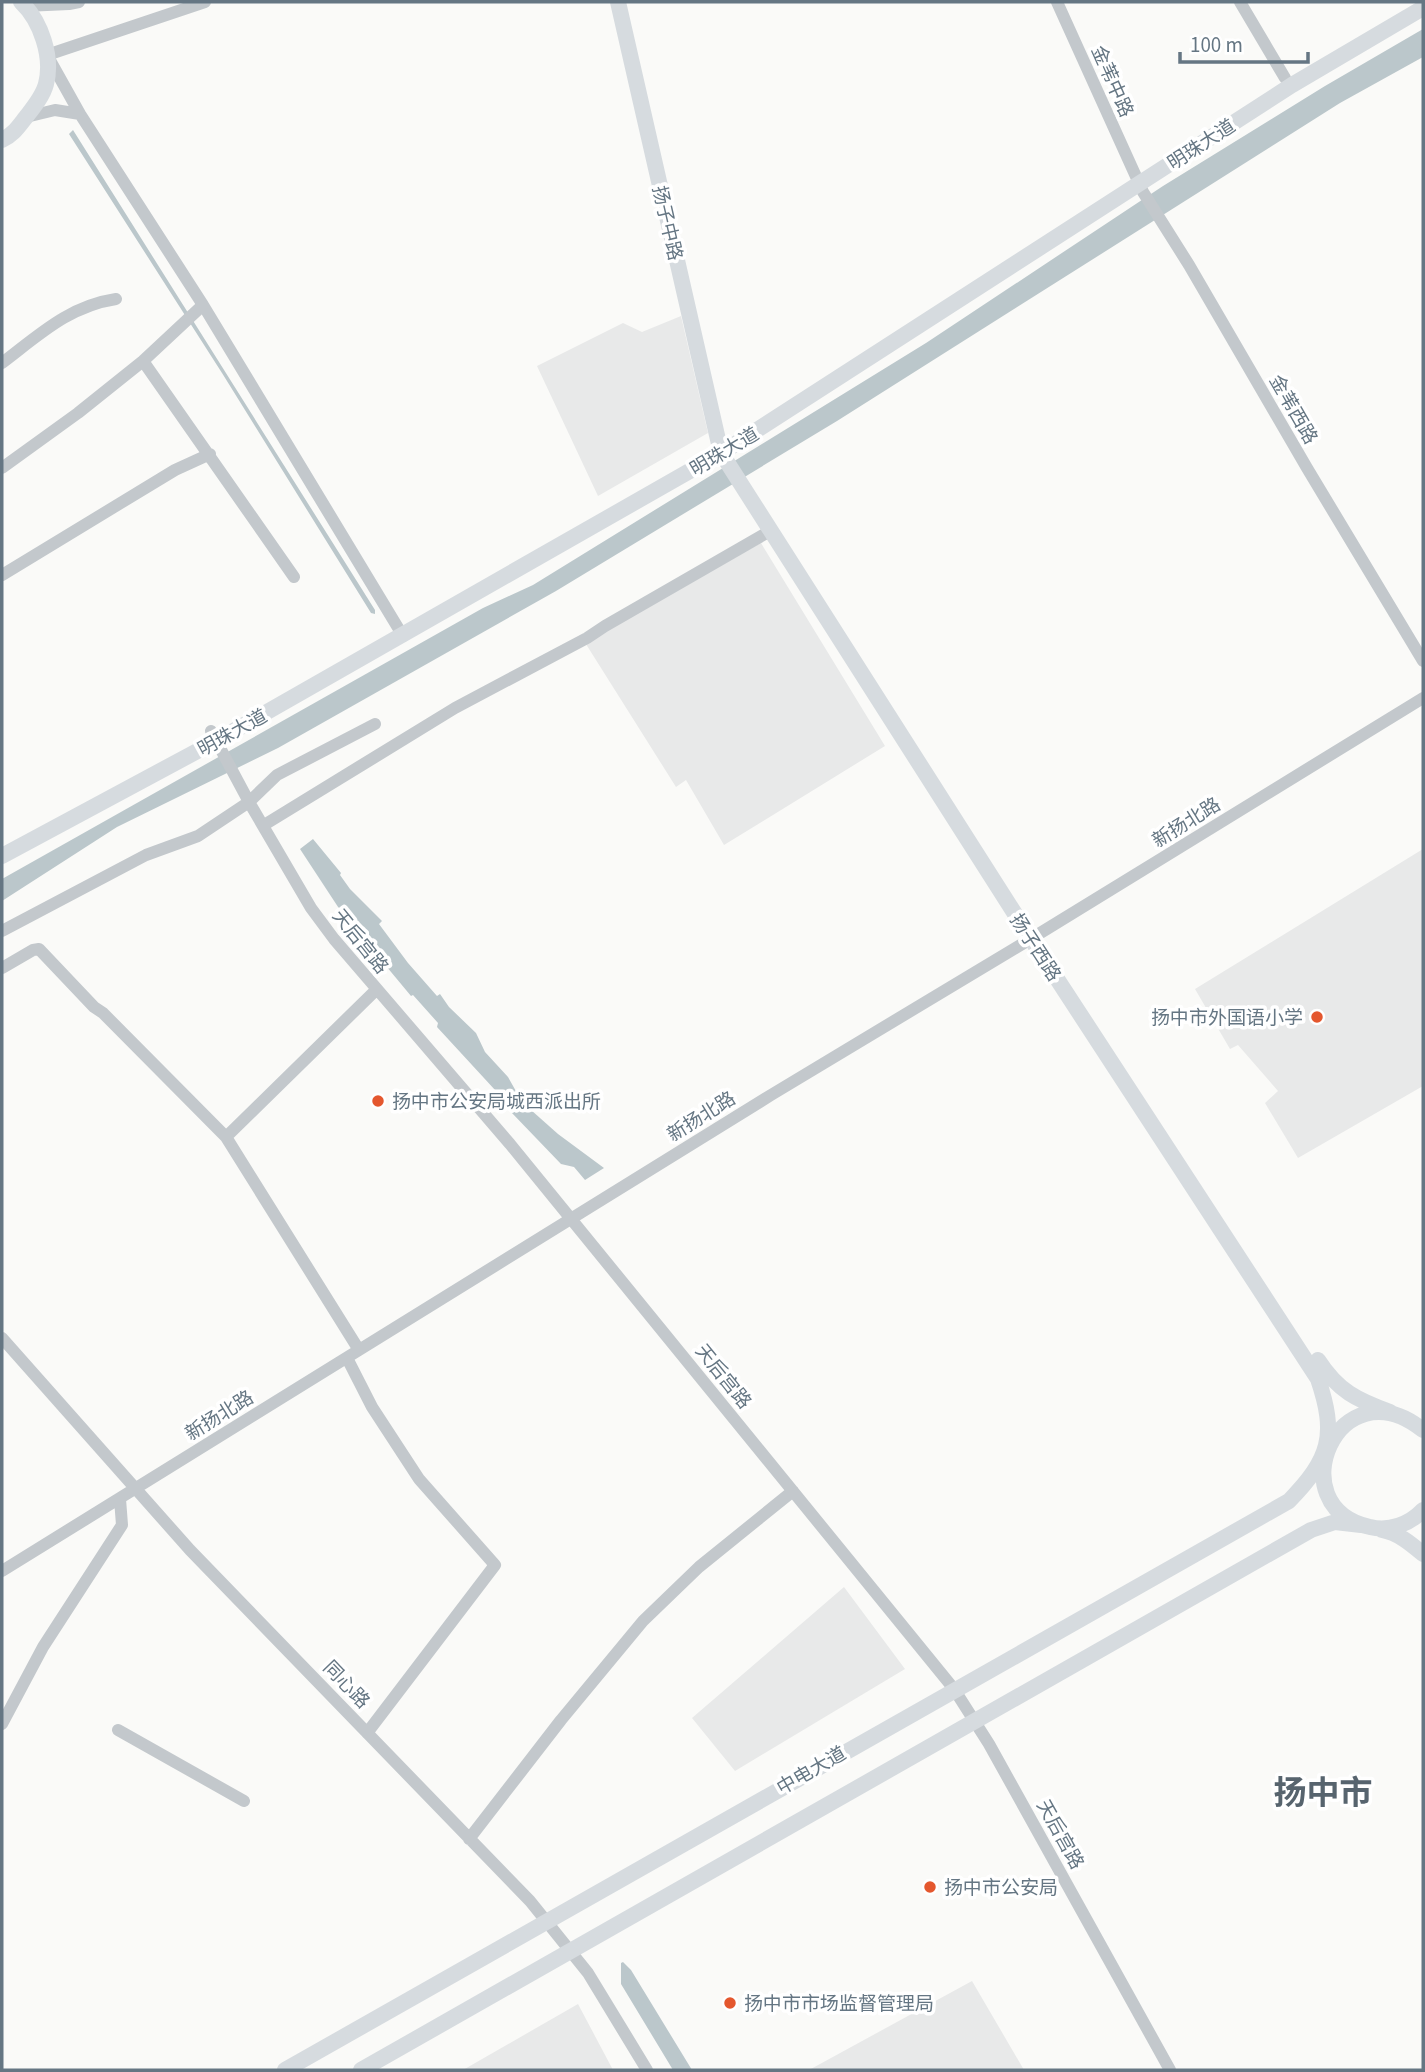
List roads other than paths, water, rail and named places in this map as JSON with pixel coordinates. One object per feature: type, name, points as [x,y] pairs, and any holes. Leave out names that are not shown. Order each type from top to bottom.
[{"type":"main road","name":"扬子中路","points":[[618,2],[727,450]]},
{"type":"main road","name":"扬子中路","points":[[628,2],[727,450]]},
{"type":"main road","name":"明珠大道","points":[[1139,184],[1285,78],[1415,2]]},
{"type":"main road","points":[[2,140],[12,136],[46,85],[47,55],[39,28],[23,4]]},
{"type":"main road","name":"明珠大道","points":[[2,856],[216,740],[401,631],[727,450],[1292,85],[1423,8]]},
{"type":"main road","name":"扬子西路","points":[[727,450],[771,531],[1318,1379],[1328,1408],[1322,1472],[1325,1489],[1334,1505],[1346,1517],[1368,1527]]},
{"type":"main road","name":"扬子西路","points":[[746,485],[1034,937],[1328,1376],[1345,1393],[1390,1412],[1415,1417],[1423,1430]]},
{"type":"main road","name":"明珠大道","points":[[2,845],[216,740]]},
{"type":"main road","name":"中电大道","points":[[285,2070],[1289,1501],[1311,1478],[1331,1440],[1349,1422],[1372,1412],[1390,1412]]},
{"type":"main road","points":[[1368,1527],[1392,1528],[1407,1523],[1423,1510]]},
{"type":"main road","name":"中电大道","points":[[361,2070],[1311,1530],[1335,1522],[1368,1527]]},
{"type":"main road","points":[[1368,1527],[1392,1532],[1423,1554]]},
{"type":"street","points":[[23,4],[79,2]]},
{"type":"street","points":[[205,2],[47,55],[80,114],[401,631]]},
{"type":"street","name":"金苇中路","points":[[1057,2],[1139,184]]},
{"type":"street","points":[[1240,2],[1285,78]]},
{"type":"street","points":[[26,117],[55,110],[80,114]]},
{"type":"street","name":"金苇西路","points":[[1139,184],[1423,661]]},
{"type":"street","points":[[2,363],[62,317],[100,302],[116,299]]},
{"type":"street","points":[[2,468],[78,413],[143,361],[201,307]]},
{"type":"street","points":[[143,361],[294,577]]},
{"type":"street","points":[[2,575],[175,470],[210,454]]},
{"type":"street","points":[[264,825],[456,708],[587,638],[771,531]]},
{"type":"street","name":"新扬北路","points":[[2,1571],[1423,698]]},
{"type":"street","points":[[2,931],[146,855],[198,836],[249,802],[277,775],[374,724]]},
{"type":"street","name":"天后宫路","points":[[216,740],[310,908],[376,990],[510,1144],[954,1689],[974,1720],[1170,2070]]},
{"type":"street","points":[[2,968],[39,949],[226,1137],[359,1350]]},
{"type":"street","points":[[226,1137],[376,990]]},
{"type":"street","name":"同心路","points":[[2,1338],[190,1550],[547,1921],[587,1973],[647,2070]]},
{"type":"street","points":[[346,1358],[372,1407],[419,1479],[495,1565],[367,1733]]},
{"type":"street","points":[[469,1839],[561,1720],[643,1621],[699,1567],[793,1491]]},
{"type":"street","points":[[2,1724],[43,1647],[122,1525],[120,1499]]},
{"type":"street","points":[[118,1730],[244,1801]]},
{"type":"place","name":"扬中市外国语小学","points":[[1317,1017]]},
{"type":"place","name":"扬中市公安局城西派出所","points":[[378,1101]]},
{"type":"place","name":"扬中市公安局","points":[[930,1887]]},
{"type":"place","name":"扬中市市场监督管理局","points":[[730,2003]]},
{"type":"district","name":"扬中市","points":[[1323,1792]]}]
